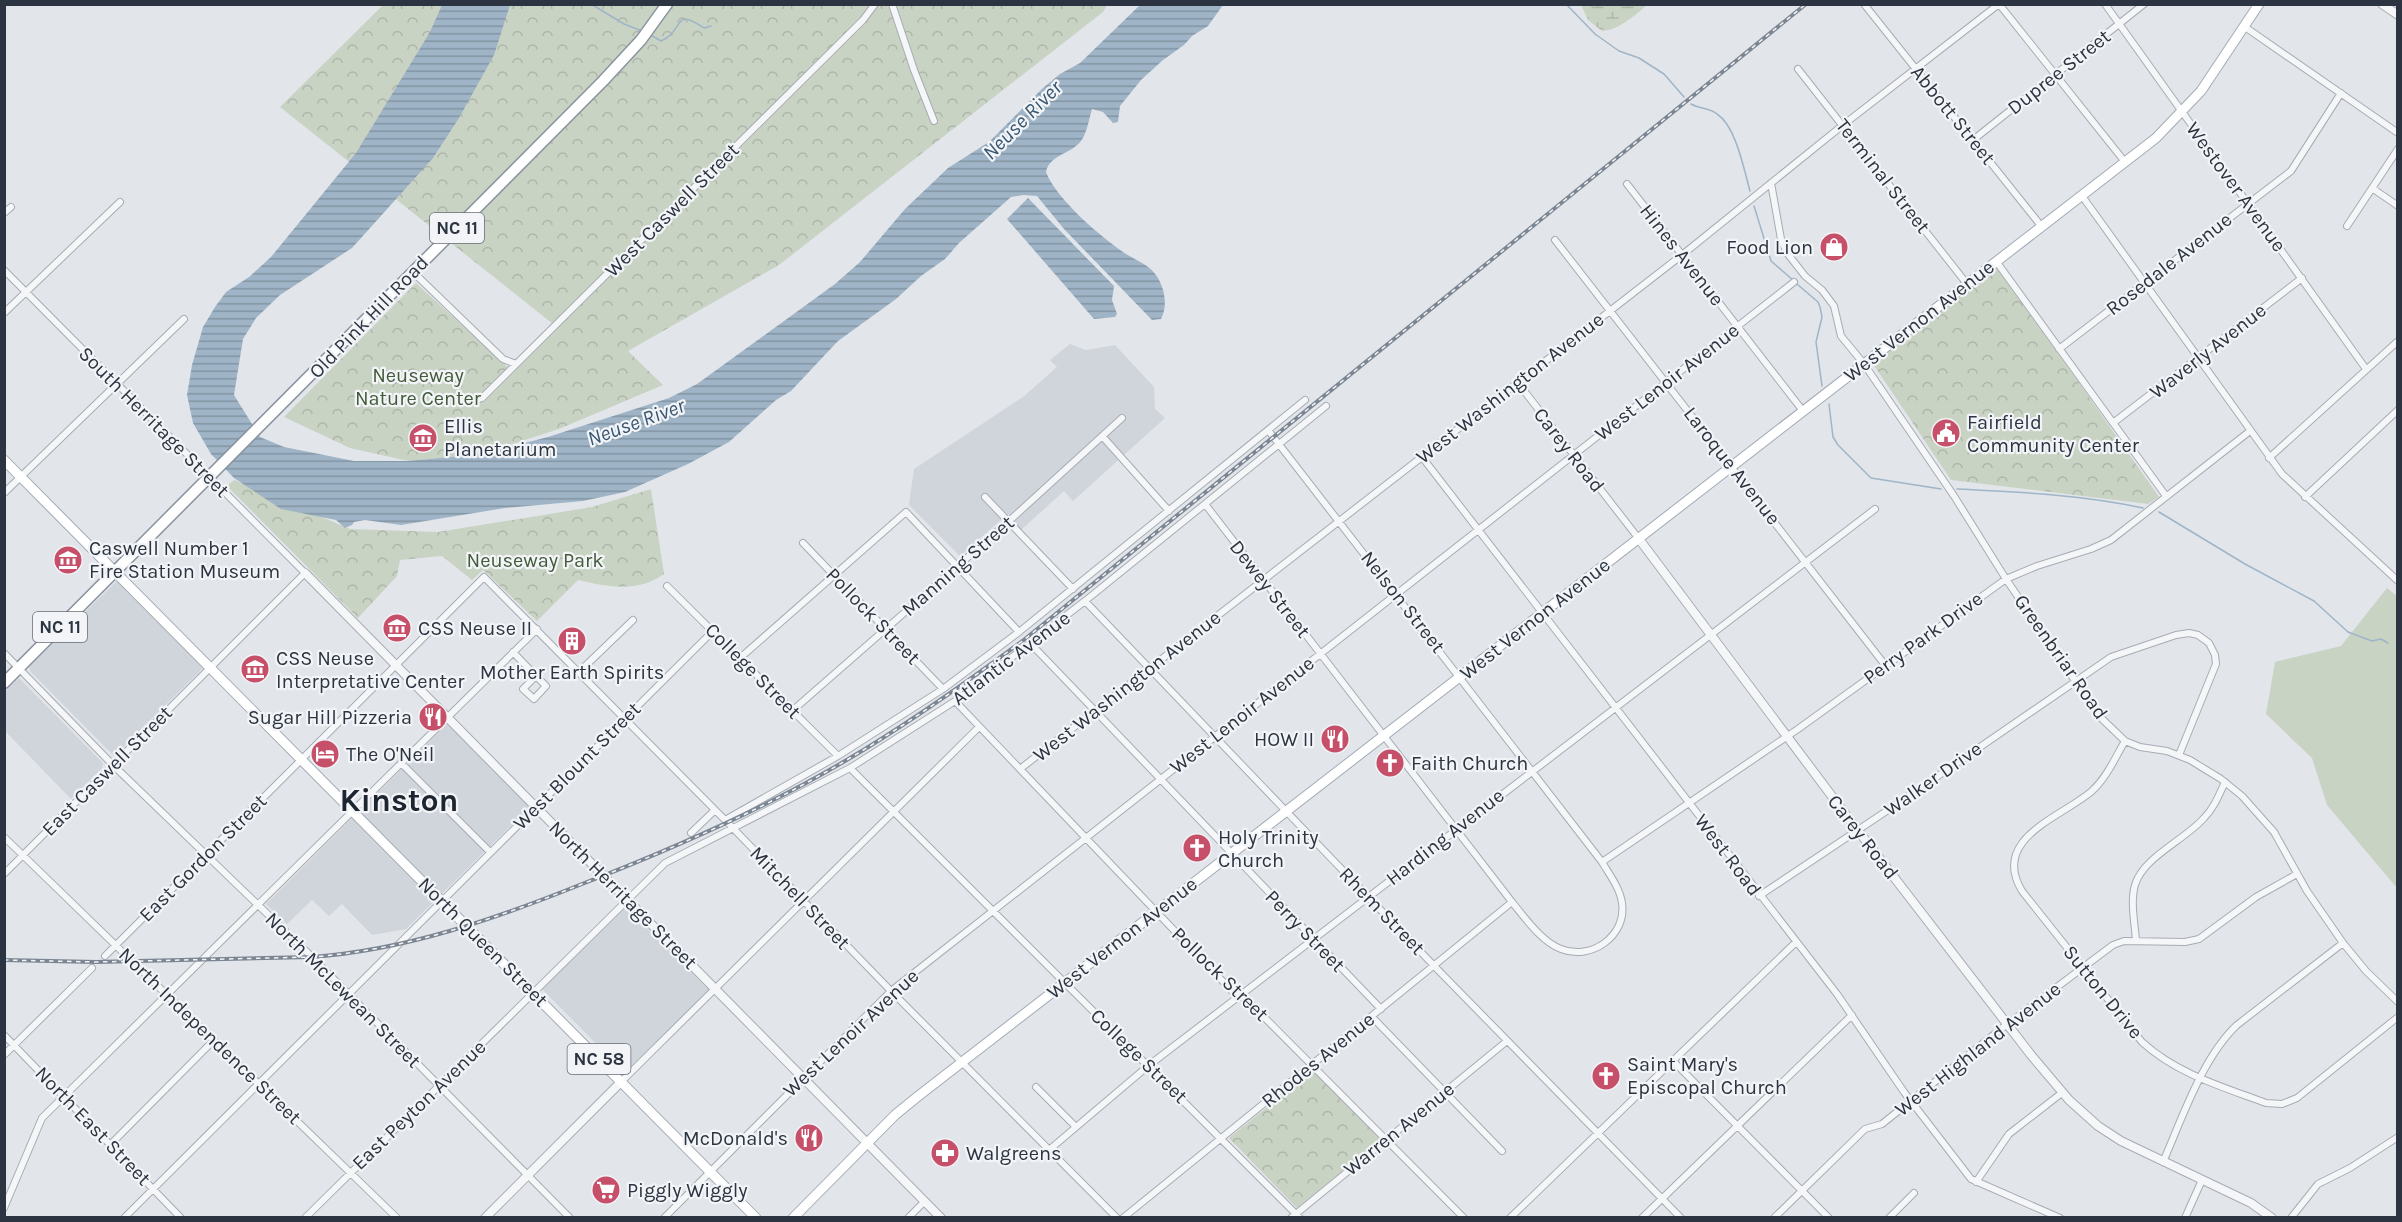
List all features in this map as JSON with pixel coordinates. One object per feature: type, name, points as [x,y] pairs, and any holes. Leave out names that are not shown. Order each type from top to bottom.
[{"type":"highway","name":"Old Pink Hill Road","points":[[115,572],[603,81],[640,40],[667,4]]},
{"type":"highway","name":"NC 11","points":[[4,683],[115,572]]},
{"type":"main road","name":"West Vernon Avenue","points":[[793,1218],[906,1106],[1156,910],[1461,677],[2125,162],[2182,113],[2217,69],[2259,4]]},
{"type":"main road","name":"NC 58","points":[[4,459],[209,668]]},
{"type":"main road","name":"North Queen Street","points":[[209,668],[756,1218]]},
{"type":"street","name":"West Caswell Street","points":[[462,402],[482,398],[863,20],[875,4]]},
{"type":"street","points":[[892,4],[934,121]]},
{"type":"street","name":"Abbott Street","points":[[1864,4],[2042,227]]},
{"type":"street","points":[[1999,4],[2125,162]]},
{"type":"street","name":"West Washington Avenue","points":[[1020,769],[1682,255],[1843,125],[1999,4]]},
{"type":"street","name":"Westover Avenue","points":[[2105,4],[2366,369]]},
{"type":"street","name":"Dupree Street","points":[[1973,140],[2144,4]]},
{"type":"street","points":[[2382,4],[2397,15]]},
{"type":"street","points":[[2245,27],[2397,133]]},
{"type":"street","name":"Terminal Street","points":[[1798,69],[1967,284]]},
{"type":"street","name":"Rosedale Avenue","points":[[2059,349],[2291,171],[2341,93]]},
{"type":"street","points":[[2347,226],[2397,149]]},
{"type":"street","name":"Greenbriar Road","points":[[1771,183],[1783,248],[1805,276],[1822,290],[1834,306],[1841,336],[1864,364],[2102,720],[2125,741],[2140,747],[2161,749],[2179,755],[2208,770],[2242,796],[2265,821],[2343,943],[2366,971],[2397,1002]]},
{"type":"street","name":"Hines Avenue","points":[[1627,184],[1803,411]]},
{"type":"street","points":[[2372,188],[2397,206]]},
{"type":"street","points":[[2082,196],[2282,474],[2397,581]]},
{"type":"street","points":[[4,313],[120,202]]},
{"type":"street","points":[[4,213],[11,207]]},
{"type":"street","name":"Laroque Avenue","points":[[1555,240],[1885,665]]},
{"type":"street","points":[[1996,261],[2166,496]]},
{"type":"street","name":"South Herritage Street","points":[[4,270],[212,476],[305,573]]},
{"type":"street","points":[[413,272],[503,358],[516,364]]},
{"type":"street","name":"Waverly Avenue","points":[[2113,423],[2302,279]]},
{"type":"street","name":"West Lenoir Avenue","points":[[664,1218],[802,1077],[891,991],[1794,282]]},
{"type":"street","points":[[4,493],[184,319]]},
{"type":"street","points":[[2269,458],[2397,341]]},
{"type":"street","name":"Carey Road","points":[[1518,383],[1639,539],[1787,737],[2063,1092],[2103,1130],[2132,1148],[2251,1203],[2272,1218]]},
{"type":"street","name":"Atlantic Avenue","points":[[724,820],[838,756],[944,689],[1073,589],[1305,400]]},
{"type":"street","name":"Atlantic Avenue","points":[[628,900],[665,863],[850,768],[955,701],[1031,644],[1326,406]]},
{"type":"street","points":[[2305,497],[2397,410]]},
{"type":"street","name":"Manning Street","points":[[792,711],[1008,522],[1122,418]]},
{"type":"street","name":"Nelson Street","points":[[1268,430],[1602,862],[1618,891],[1623,906],[1618,927],[1608,940],[1599,948],[1578,953],[1556,947],[1512,902]]},
{"type":"street","name":"Perry Park Drive","points":[[1602,862],[1787,737],[2006,579],[2107,542],[2250,431]]},
{"type":"street","points":[[1103,437],[1169,511]]},
{"type":"street","name":"West Road","points":[[1422,456],[1852,1015],[1911,1101],[1971,1179],[2060,1218]]},
{"type":"street","points":[[985,497],[1073,589]]},
{"type":"street","name":"Dewey Street","points":[[1205,504],[1512,902]]},
{"type":"street","name":"Harding Avenue","points":[[1049,1150],[1148,1066],[1875,509]]},
{"type":"street","points":[[740,658],[906,512],[1019,632]]},
{"type":"street","name":"Pollock Street","points":[[803,543],[944,689]]},
{"type":"street","points":[[2392,576],[2397,569]]},
{"type":"street","points":[[209,668],[305,573]]},
{"type":"street","name":"North Herritage Street","points":[[305,573],[941,1218]]},
{"type":"street","name":"East Gordon Street","points":[[105,956],[484,577]]},
{"type":"street","name":"Mitchell Street","points":[[484,577],[1118,1218]]},
{"type":"street","name":"College Street","points":[[667,586],[838,756]]},
{"type":"street","name":"Rhem Street","points":[[1085,601],[1507,1041],[1682,1218]]},
{"type":"street","points":[[579,672],[633,620]]},
{"type":"street","points":[[4,1208],[42,1118],[537,629]]},
{"type":"street","name":"West Blount Street","points":[[124,1218],[713,631]]},
{"type":"street","name":"Walker Drive","points":[[1759,896],[2111,657],[2176,635],[2194,634],[2206,640],[2215,655],[2215,669],[2179,755]]},
{"type":"street","name":"Perry Street","points":[[1031,644],[1381,1009]]},
{"type":"street","points":[[513,652],[536,676]]},
{"type":"street","name":"North McLewean Street","points":[[4,653],[113,765],[349,995],[570,1218]]},
{"type":"street","name":"East Caswell Street","points":[[4,874],[209,668]]},
{"type":"street","name":"Pollock Street","points":[[955,701],[1234,993],[1240,996],[1312,1064],[1464,1218]]},
{"type":"street","points":[[485,1218],[979,727]]},
{"type":"street","name":"Sutton Drive","points":[[2125,741],[2099,784],[2029,835],[2016,855],[2015,871],[2020,887],[2132,1032],[2149,1049],[2201,1078],[2266,1103],[2277,1104],[2297,1098],[2397,1017]]},
{"type":"street","points":[[401,763],[490,852]]},
{"type":"street","name":"College Street","points":[[850,768],[1221,1138],[1295,1216]]},
{"type":"street","points":[[2136,941],[2133,897],[2138,876],[2149,864],[2204,819],[2219,797],[2225,782]]},
{"type":"street","points":[[691,833],[715,810]]},
{"type":"street","name":"North Independence Street","points":[[4,837],[397,1218]]},
{"type":"street","name":"West Highland Avenue","points":[[1774,1218],[1865,1129],[1882,1124],[2008,1024],[2113,945],[2124,941],[2185,942],[2199,939],[2256,897],[2297,874]]},
{"type":"street","name":"East Peyton Avenue","points":[[305,1218],[628,900]]},
{"type":"street","name":"Rhodes Avenue","points":[[1123,1218],[1512,902]]},
{"type":"street","points":[[1510,1218],[1795,943]]},
{"type":"street","points":[[2163,1162],[2201,1078],[2232,1030],[2343,943]]},
{"type":"street","points":[[4,1055],[92,968]]},
{"type":"street","points":[[1642,1218],[1852,1015]]},
{"type":"street","points":[[1372,1017],[1502,1151]]},
{"type":"street","name":"North East Street","points":[[4,1035],[181,1218]]},
{"type":"street","points":[[110,1145],[214,1040]]},
{"type":"street","name":"Warren Avenue","points":[[1295,1216],[1507,1041]]},
{"type":"street","points":[[1673,1061],[1829,1218]]},
{"type":"street","points":[[1036,1087],[1076,1127]]},
{"type":"street","points":[[1976,1182],[2009,1134],[2063,1092]]},
{"type":"street","points":[[2290,1218],[2318,1184],[2349,1168],[2397,1137]]},
{"type":"street","points":[[2185,1218],[2202,1180]]},
{"type":"street","points":[[1889,1218],[1914,1193]]},
{"type":"street","points":[[909,1218],[925,1201]]},
{"type":"shaded area","points":[[1070,344],[1086,350],[1115,345],[1154,387],[1155,409],[1165,418],[1073,501],[1064,491],[1021,530],[1010,517],[1002,519],[960,556],[909,505],[914,469],[1023,397],[1057,367],[1050,360]]},
{"type":"shaded area","points":[[117,581],[203,666],[114,756],[30,671],[29,666]]},
{"type":"shaded area","points":[[19,678],[103,763],[102,768],[71,799],[5,731],[5,691]]},
{"type":"shaded area","points":[[447,724],[530,807],[406,929],[372,935],[342,904],[329,916],[312,900],[287,924],[266,904]]},
{"type":"shaded area","points":[[626,907],[709,990],[625,1073],[542,989]]},
{"type":"green space","name":"Neuseway Nature Center","points":[[383,5],[1107,5],[1103,12],[779,265],[628,351],[663,385],[559,429],[482,454],[408,461],[350,448],[284,417],[416,283],[513,372],[558,328],[280,107]]},
{"type":"green space","points":[[1581,5],[1647,5],[1620,25],[1602,31],[1588,20]]},
{"type":"green space","points":[[1995,263],[2159,497],[2148,504],[1951,480],[1869,358]]},
{"type":"green space","name":"Neuseway Park","points":[[234,480],[350,529],[438,532],[592,507],[651,489],[664,574],[644,584],[623,587],[578,580],[537,621],[483,570],[472,580],[442,556],[400,560],[397,576],[358,618],[227,486]]},
{"type":"green space","points":[[2387,588],[2398,597],[2397,888],[2327,805],[2312,758],[2266,714],[2275,662],[2341,646]]},
{"type":"green space","points":[[1313,1070],[1381,1140],[1297,1208],[1229,1138]]},
{"type":"water","name":"Neuse River","points":[[442,5],[510,5],[494,55],[459,118],[433,158],[352,248],[280,295],[256,318],[243,339],[234,395],[260,437],[284,447],[354,461],[408,461],[482,454],[548,437],[669,398],[697,384],[835,284],[860,262],[905,209],[948,168],[989,142],[1043,88],[1060,74],[1080,63],[1140,5],[1223,5],[1208,26],[1192,36],[1141,80],[1120,106],[1118,122],[1113,123],[1103,112],[1092,109],[1081,141],[1077,146],[1056,158],[1048,166],[1046,172],[1051,183],[1069,206],[1116,247],[1153,271],[1162,286],[1164,297],[1161,319],[1152,320],[1064,229],[1037,196],[1011,197],[959,243],[945,259],[921,276],[896,299],[838,341],[791,391],[776,400],[729,442],[688,464],[625,492],[583,501],[505,508],[401,525],[365,520],[354,522],[345,528],[336,520],[281,509],[234,478],[211,454],[193,423],[187,395],[192,365],[203,327],[226,292],[249,277],[271,257],[356,153],[430,32]]},
{"type":"water","points":[[1028,198],[1114,286],[1112,300],[1117,314],[1115,317],[1094,319],[1007,219]]},
{"type":"waterway","points":[[591,4],[624,24],[642,31]]},
{"type":"waterway","points":[[1566,4],[1595,34],[1619,51],[1639,58],[1664,74],[1684,97]]},
{"type":"waterway","points":[[649,34],[661,41],[668,37],[680,22],[687,19],[704,28],[711,26]]},
{"type":"waterway","points":[[1691,104],[1714,112],[1724,120],[1734,138],[1750,191]]},
{"type":"waterway","points":[[1754,206],[1771,261],[1794,281]]},
{"type":"waterway","points":[[1797,284],[1818,302],[1820,307],[1822,317],[1816,342],[1822,386]]},
{"type":"waterway","points":[[1829,404],[1833,437],[1871,478],[1941,489]]},
{"type":"waterway","points":[[1957,489],[2074,497],[2143,508]]},
{"type":"waterway","points":[[2159,512],[2245,564],[2314,601],[2348,632],[2372,641],[2381,639],[2388,643]]},
{"type":"railway","points":[[4,960],[96,962],[312,957],[382,948],[483,921],[549,897],[683,843],[782,796],[892,732],[1025,639],[1806,4]]},
{"type":"place","name":"Food Lion","points":[[1834,247]]},
{"type":"place","name":"Fairfield Community Center","points":[[1946,433]]},
{"type":"place","name":"Ellis Planetarium","points":[[423,438]]},
{"type":"place","name":"Caswell Number 1 Fire Station Museum","points":[[68,560]]},
{"type":"place","name":"CSS Neuse II","points":[[397,628]]},
{"type":"place","name":"Mother Earth Spirits","points":[[572,641]]},
{"type":"place","name":"CSS Neuse Interpretative Center","points":[[255,669]]},
{"type":"place","name":"Sugar Hill Pizzeria","points":[[433,717]]},
{"type":"place","name":"HOW II","points":[[1335,739]]},
{"type":"place","name":"The O'Neil","points":[[325,754]]},
{"type":"place","name":"Faith Church","points":[[1390,763]]},
{"type":"place","name":"Holy Trinity Church","points":[[1197,848]]},
{"type":"place","name":"Saint Mary's Episcopal Church","points":[[1606,1076]]},
{"type":"place","name":"McDonald's","points":[[809,1138]]},
{"type":"place","name":"Walgreens","points":[[945,1153]]},
{"type":"place","name":"Piggly Wiggly","points":[[606,1190]]},
{"type":"district","name":"Kinston","points":[[399,800]]}]
